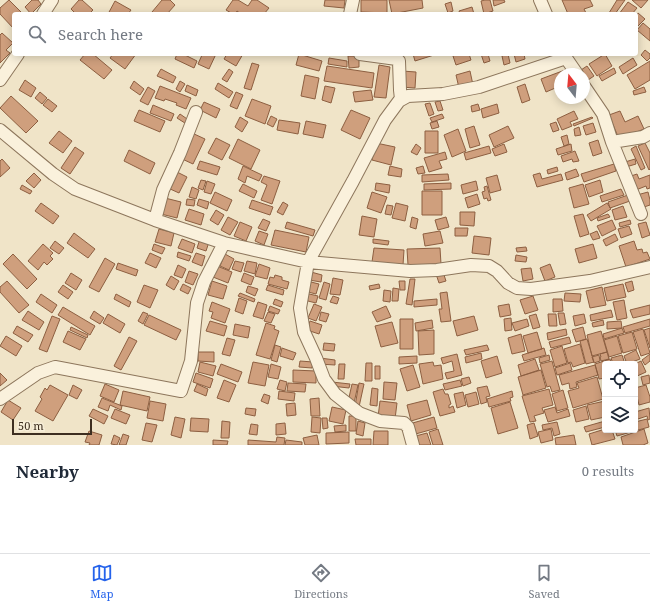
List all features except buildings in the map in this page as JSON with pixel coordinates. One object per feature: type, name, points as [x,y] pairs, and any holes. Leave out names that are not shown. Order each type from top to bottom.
[{"type":"street","points":[[44,12],[52,0]]},
{"type":"street","points":[[350,12],[353,0]]},
{"type":"street","points":[[540,0],[545,12]]},
{"type":"street","points":[[0,80],[17,56]]},
{"type":"street","points":[[375,56],[397,59],[399,61],[401,99]]},
{"type":"street","points":[[412,445],[408,427],[404,423],[380,421],[359,413],[335,394],[324,379],[304,332],[300,308],[308,262],[385,120],[401,99],[408,96],[443,94],[479,87],[565,56],[572,68]]},
{"type":"street","points":[[590,95],[603,114],[612,142],[641,214]]},
{"type":"street","points":[[155,220],[163,190],[180,153],[196,112]]},
{"type":"street","points":[[0,130],[53,174],[75,189],[155,220],[224,243],[308,262],[410,271],[437,270],[471,265],[488,266],[497,271],[508,283],[517,288],[531,289],[590,281],[650,267]]},
{"type":"street","points":[[612,142],[643,137],[650,133]]},
{"type":"street","points":[[0,400],[38,373],[55,367],[181,392],[191,361],[196,303],[204,282],[224,243]]}]
